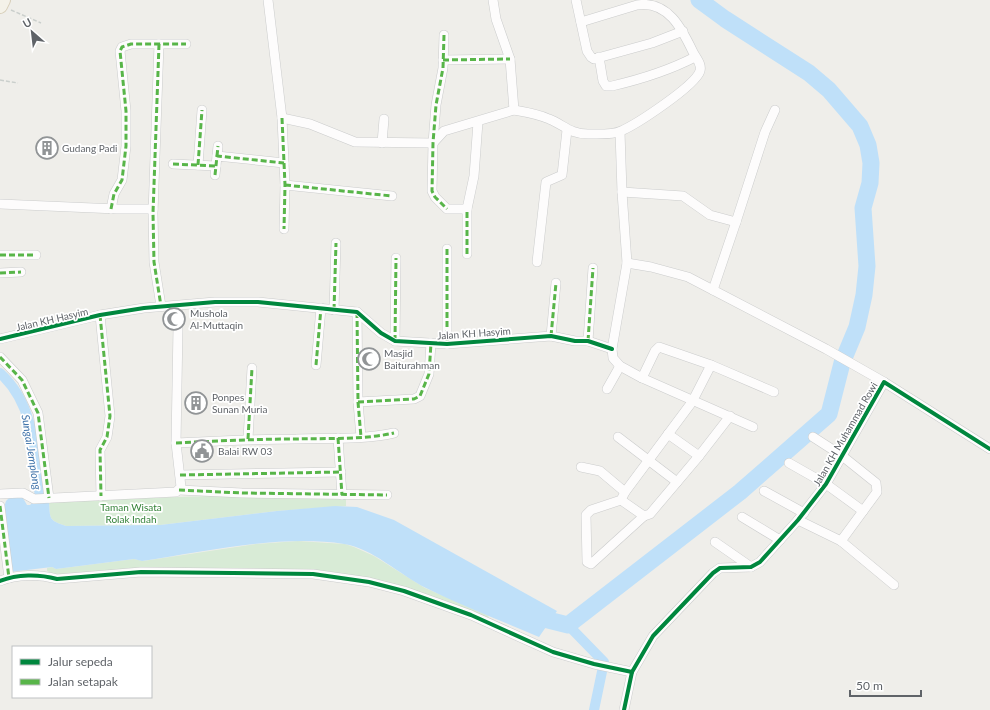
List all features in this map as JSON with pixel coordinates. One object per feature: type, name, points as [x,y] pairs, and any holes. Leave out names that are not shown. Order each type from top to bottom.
[{"type":"main road","points":[[0,5],[3,0]]},
{"type":"street","points":[[268,0],[282,118],[285,185],[284,229]]},
{"type":"street","points":[[493,0],[496,19],[510,59],[514,110]]},
{"type":"street","points":[[576,0],[588,54],[594,59],[652,43],[683,31]]},
{"type":"street","points":[[282,118],[310,124],[355,142],[433,143],[444,131],[514,110],[531,113],[550,119],[567,130],[587,134],[620,132],[681,92],[697,78],[701,69],[700,63],[683,31],[671,15],[654,6],[645,3],[581,22]]},
{"type":"street","points":[[444,35],[443,60],[433,143],[433,194],[447,209],[467,209]]},
{"type":"street","points":[[159,44],[153,209],[154,262],[161,306]]},
{"type":"street","points":[[111,209],[114,194],[122,180],[126,146],[126,111],[120,51],[124,46],[186,44]]},
{"type":"street","points":[[599,57],[603,81],[606,86],[648,78],[674,68],[696,57]]},
{"type":"street","points":[[443,60],[510,59]]},
{"type":"street","points":[[198,165],[202,110]]},
{"type":"street","points":[[713,290],[765,132],[775,110]]},
{"type":"street","points":[[382,143],[384,119]]},
{"type":"street","points":[[467,254],[467,209],[474,176],[478,122]]},
{"type":"street","points":[[537,262],[546,182],[562,175],[567,130]]},
{"type":"street","points":[[620,132],[622,192],[627,263],[612,349],[613,358],[620,366],[642,378],[692,402],[730,416],[753,427]]},
{"type":"street","points":[[215,175],[218,146]]},
{"type":"street","points":[[173,164],[198,165],[216,161],[284,163]]},
{"type":"street","points":[[285,185],[392,196]]},
{"type":"street","points":[[622,192],[683,196],[710,215],[736,222]]},
{"type":"street","points":[[0,204],[111,209],[153,209]]},
{"type":"street","points":[[334,310],[336,243]]},
{"type":"street","points":[[447,249],[447,344]]},
{"type":"street","points":[[0,255],[36,254]]},
{"type":"street","points":[[395,341],[396,258]]},
{"type":"street","points":[[627,263],[651,267],[688,277],[826,349],[884,382]]},
{"type":"street","points":[[588,341],[593,268]]},
{"type":"street","points":[[0,274],[22,272]]},
{"type":"street","points":[[551,336],[556,283]]},
{"type":"street","name":"Jalan KH Hasyim","points":[[0,339],[100,316],[161,306],[178,308],[215,302],[258,302],[357,312],[381,333],[395,341],[447,344],[551,336],[575,341],[588,341],[612,349]]},
{"type":"street","points":[[316,365],[321,308]]},
{"type":"street","points":[[357,312],[358,402],[361,437]]},
{"type":"street","points":[[100,316],[110,416],[107,437],[100,450],[101,496]]},
{"type":"street","points":[[178,327],[176,443],[180,475],[179,490]]},
{"type":"street","points":[[358,402],[414,399],[420,396],[429,374],[431,343]]},
{"type":"street","points":[[642,378],[658,348],[711,365],[774,392]]},
{"type":"street","points":[[0,357],[22,380],[38,414],[48,498]]},
{"type":"street","points":[[711,365],[692,402],[623,496],[588,512],[586,559],[588,563],[591,564],[644,516],[653,512],[730,416]]},
{"type":"street","points":[[607,389],[620,366]]},
{"type":"street","points":[[248,439],[252,368]]},
{"type":"street","name":"Jalan KH Muhammad Rowi","points":[[751,567],[760,562],[780,540],[804,513],[826,484],[841,455],[884,382],[990,449]]},
{"type":"street","points":[[176,443],[248,439],[361,437],[394,433]]},
{"type":"street","points":[[668,434],[699,456]]},
{"type":"street","points":[[618,437],[676,482]]},
{"type":"street","points":[[813,437],[841,455],[876,483],[878,487],[877,492],[841,541]]},
{"type":"street","points":[[338,438],[342,495]]},
{"type":"street","points":[[789,463],[826,484],[863,511]]},
{"type":"street","points":[[581,467],[600,471],[644,516]]},
{"type":"street","points":[[180,475],[340,472]]},
{"type":"street","points":[[0,494],[23,493],[34,499],[176,492],[179,490],[204,492],[387,495]]},
{"type":"street","points":[[764,491],[804,513]]},
{"type":"street","points":[[0,506],[9,575]]},
{"type":"street","points":[[742,517],[780,540]]},
{"type":"street","points":[[798,520],[841,541],[894,585]]},
{"type":"street","points":[[715,542],[751,567]]},
{"type":"street","points":[[624,710],[632,672],[653,636],[713,573],[720,568],[751,567]]},
{"type":"street","points":[[0,581],[9,575],[44,575],[57,579],[141,572],[313,574],[369,582],[404,590],[472,615],[553,652],[594,664],[616,667],[632,672]]},
{"type":"path","points":[[0,5],[41,23]]},
{"type":"path","points":[[0,80],[18,83]]},
{"type":"green space","name":"Taman Wisata Rolak Indah","points":[[346,495],[346,506],[277,511],[160,525],[66,526],[56,522],[50,516],[49,501],[210,496]]},
{"type":"green space","points":[[298,541],[345,544],[354,547],[374,556],[425,588],[489,615],[488,618],[335,573],[59,577],[47,571],[47,568],[52,567],[56,569],[134,559],[143,561],[256,544]]},
{"type":"water","points":[[19,496],[23,498],[27,505],[30,505],[33,502],[49,501],[50,516],[56,522],[66,526],[160,525],[277,511],[335,506],[357,507],[394,520],[557,611],[539,637],[440,595],[416,583],[365,551],[344,544],[320,541],[295,541],[243,545],[142,561],[134,559],[56,569],[52,567],[10,572],[3,511],[6,501],[10,497]]},
{"type":"waterway","points":[[528,615],[568,625],[740,492],[829,414],[842,363],[857,327],[864,295],[867,266],[863,208],[870,183],[871,163],[868,145],[860,126],[829,90],[809,73],[725,19],[699,0]]},
{"type":"waterway","name":"Sungai Jemplong","points":[[0,373],[12,386],[21,401],[28,418],[35,453],[41,507]]},
{"type":"waterway","points":[[568,625],[604,662],[594,710]]},
{"type":"tunnel","points":[[178,310],[178,327]]},
{"type":"marked path","points":[[444,35],[443,68],[436,105],[433,143],[432,191],[435,197],[447,209]]},
{"type":"marked path","points":[[111,209],[114,194],[122,180],[126,146],[126,111],[120,51],[122,47],[131,44],[186,44]]},
{"type":"marked path","points":[[159,44],[153,213],[154,262],[161,306]]},
{"type":"marked path","points":[[443,60],[510,59]]},
{"type":"marked path","points":[[198,165],[202,110]]},
{"type":"marked path","points":[[282,118],[285,185],[284,229]]},
{"type":"marked path","points":[[217,156],[218,146]]},
{"type":"marked path","points":[[215,175],[217,156],[284,163]]},
{"type":"marked path","points":[[173,164],[216,166]]},
{"type":"marked path","points":[[285,185],[392,196]]},
{"type":"marked path","points":[[467,209],[467,254]]},
{"type":"marked path","points":[[334,310],[336,243]]},
{"type":"marked path","points":[[447,249],[447,344]]},
{"type":"marked path","points":[[0,255],[36,255]]},
{"type":"marked path","points":[[395,341],[396,258]]},
{"type":"marked path","points":[[588,341],[593,268]]},
{"type":"marked path","points":[[0,273],[21,272]]},
{"type":"marked path","points":[[551,336],[556,283]]},
{"type":"marked path","points":[[316,365],[321,308]]},
{"type":"marked path","points":[[357,312],[358,402],[361,437]]},
{"type":"marked path","points":[[100,315],[110,416],[107,437],[100,450],[101,496]]},
{"type":"marked path","points":[[358,402],[414,399],[420,396],[429,374],[431,343]]},
{"type":"marked path","points":[[0,357],[22,380],[38,413],[49,498]]},
{"type":"marked path","points":[[248,439],[252,368]]},
{"type":"marked path","points":[[176,443],[358,438],[394,433]]},
{"type":"marked path","points":[[338,438],[342,495]]},
{"type":"marked path","points":[[180,475],[341,472]]},
{"type":"marked path","points":[[179,490],[242,493],[387,495]]},
{"type":"marked path","points":[[0,506],[9,578]]},
{"type":"cycle path","points":[[0,339],[100,315],[144,308],[215,302],[258,302],[357,312],[381,333],[395,341],[447,344],[551,336],[575,341],[588,341],[612,349]]},
{"type":"cycle path","points":[[624,710],[632,672],[653,636],[713,573],[720,568],[751,567],[760,562],[798,520],[826,484],[884,382],[990,449]]},
{"type":"cycle path","points":[[0,581],[14,577],[28,576],[43,576],[57,579],[141,572],[313,574],[369,582],[404,591],[471,615],[553,652],[594,664],[632,672]]},
{"type":"place","name":"Gudang Padi","points":[[47,148]]},
{"type":"place","name":"Mushola Al-Muttaqin","points":[[174,319]]},
{"type":"place","name":"Masjid Baiturahman","points":[[369,359]]},
{"type":"place","name":"Ponpes Sunan Muria","points":[[196,403]]},
{"type":"place","name":"Balai RW 03","points":[[202,451]]}]
